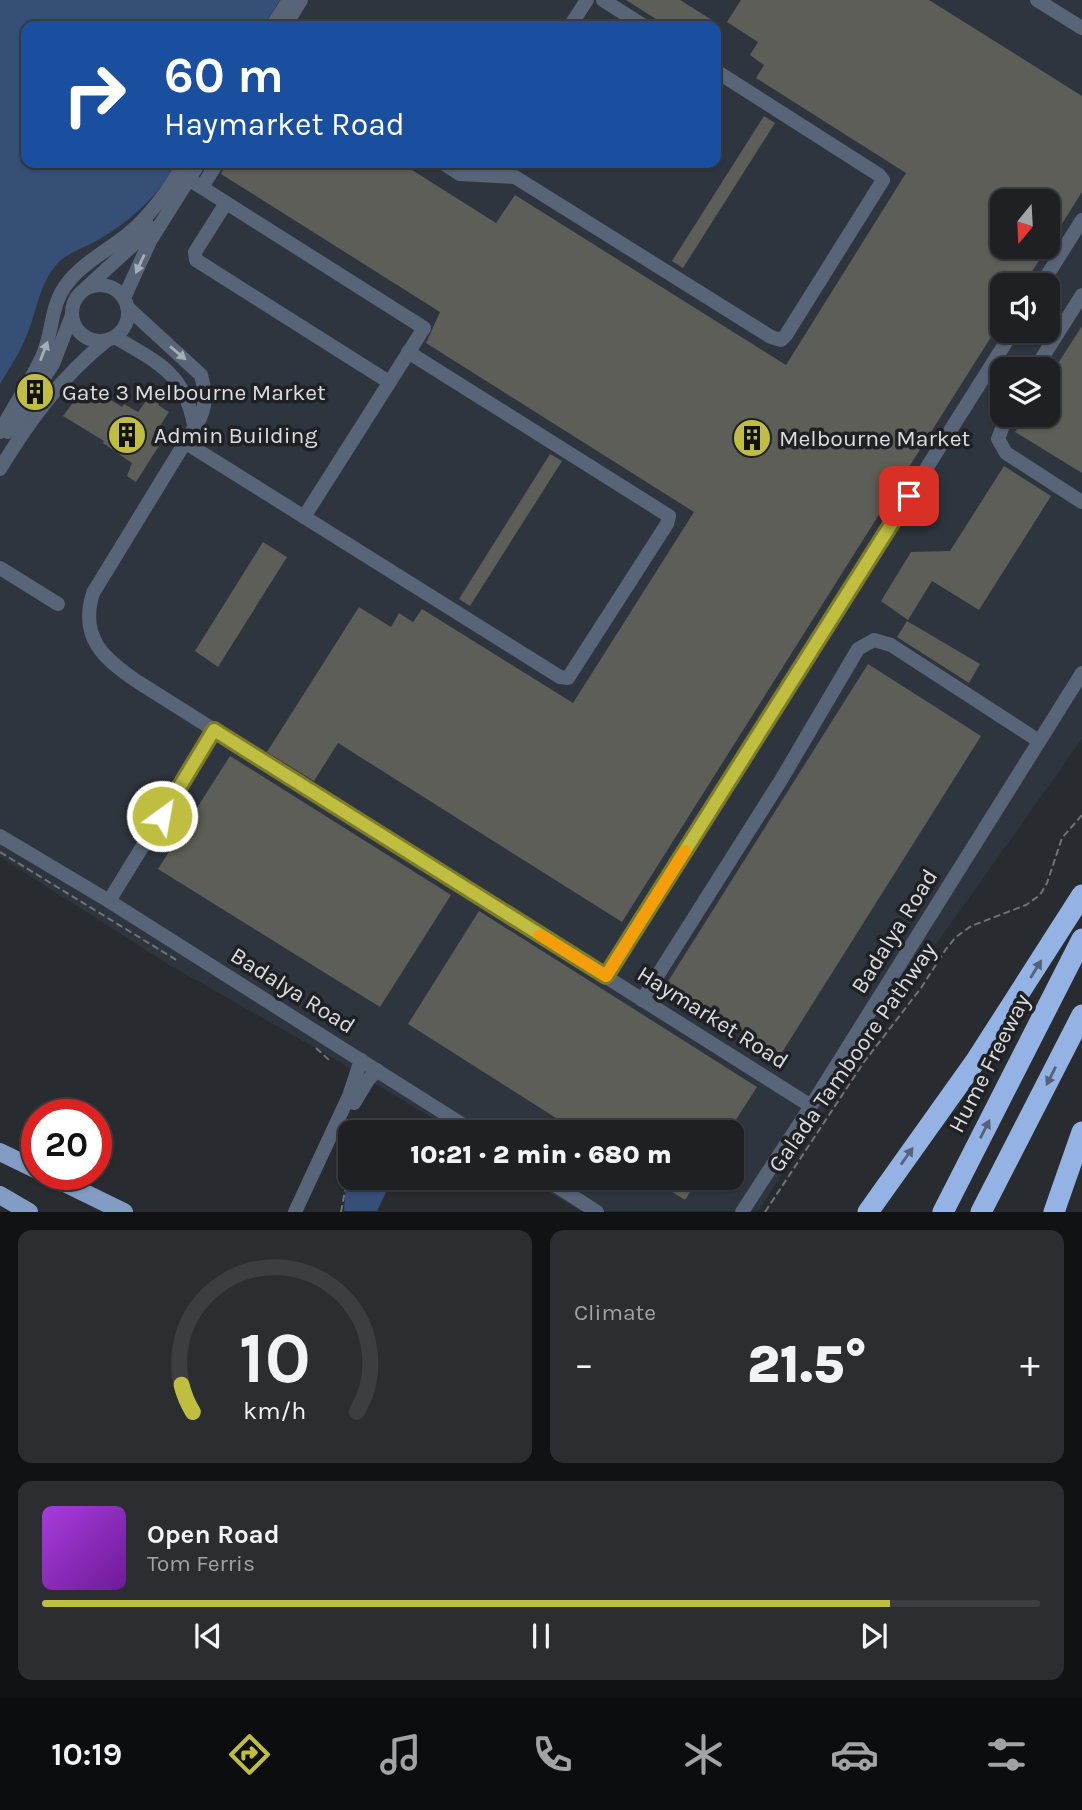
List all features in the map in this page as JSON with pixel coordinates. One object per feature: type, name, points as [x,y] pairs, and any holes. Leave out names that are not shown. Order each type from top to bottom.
[{"type":"highway","points":[[868,1212],[977,1059],[1082,895]]},
{"type":"highway","name":"Hume Freeway","points":[[943,1212],[1082,939]]},
{"type":"highway","points":[[982,1212],[1082,1015]]},
{"type":"highway","points":[[1054,1212],[1082,1132]]},
{"type":"main road","points":[[0,1152],[21,1162]]},
{"type":"main road","points":[[79,1190],[124,1212]]},
{"type":"main road","points":[[0,1195],[29,1212]]},
{"type":"lane","points":[[275,21],[289,0]]},
{"type":"lane","points":[[288,21],[302,0]]},
{"type":"lane","points":[[573,21],[587,0]]},
{"type":"lane","points":[[603,0],[636,21]]},
{"type":"lane","points":[[1037,0],[1082,28]]},
{"type":"lane","points":[[451,168],[460,174],[480,169],[516,177],[771,337],[783,339],[881,186],[882,178],[721,74]]},
{"type":"lane","points":[[202,187],[214,168]]},
{"type":"lane","points":[[184,172],[226,203],[425,328],[304,517]]},
{"type":"lane","points":[[0,432],[43,356],[51,319],[61,292],[87,263],[131,232],[184,172]]},
{"type":"lane","points":[[0,469],[25,428],[69,375],[126,324],[126,303],[150,241],[184,172]]},
{"type":"lane","points":[[0,441],[24,411],[53,364],[76,298],[135,243],[162,199]]},
{"type":"lane","points":[[226,203],[195,252],[196,260],[389,382]]},
{"type":"lane","points":[[1048,273],[1082,219]]},
{"type":"lane","points":[[82,291],[91,286],[109,286],[126,303]]},
{"type":"lane","points":[[1043,357],[1082,295]]},
{"type":"lane","name":"Haymarket Road","points":[[126,303],[201,375],[206,391],[204,409],[186,443],[99,582],[90,604],[88,624],[94,642],[122,671],[811,1106]]},
{"type":"lane","points":[[72,315],[74,325],[87,338],[111,339],[155,361],[175,377],[190,405],[194,425]]},
{"type":"lane","points":[[606,976],[1005,343]]},
{"type":"lane","points":[[186,443],[562,678],[568,678],[667,524],[667,514],[408,352]]},
{"type":"lane","points":[[1002,427],[998,439],[1006,453],[1082,502]]},
{"type":"lane","points":[[0,568],[58,604]]},
{"type":"lane","points":[[642,1000],[781,780],[858,649],[874,640],[891,645],[1040,741]]},
{"type":"lane","name":"Badalya Road","points":[[742,1212],[1082,674]]},
{"type":"lane","points":[[109,901],[214,730]]},
{"type":"lane","name":"Badalya Road","points":[[0,828],[74,874],[87,889]]},
{"type":"lane","name":"Badalya Road","points":[[0,836],[109,901],[455,1120]]},
{"type":"lane","points":[[295,1212],[349,1096],[361,1060]]},
{"type":"lane","points":[[304,1212],[358,1096],[377,1070]]},
{"type":"lane","points":[[563,1190],[597,1212]]},
{"type":"path","name":"Galada Tamboore Pathway","points":[[765,1212],[864,1062],[921,988],[946,949],[971,926],[1026,905],[1040,895],[1047,883],[1062,838],[1082,815]]},
{"type":"path","points":[[0,852],[183,964]]},
{"type":"path","points":[[313,1045],[329,1060]]},
{"type":"path","points":[[332,1150],[338,1152]]},
{"type":"path","points":[[341,1212],[345,1190]]},
{"type":"shaded area","points":[[0,0],[280,0],[266,21],[21,21],[21,168],[175,168],[162,186],[133,216],[57,264],[42,290],[23,343],[0,384]]},
{"type":"shaded area","points":[[81,0],[1082,0],[1082,739],[912,978],[758,1211],[580,1211],[546,1190],[744,1190],[744,1120],[435,1120],[171,966],[0,857],[0,125],[21,156],[21,168],[721,168],[721,21],[67,21]]},
{"type":"shaded area","points":[[346,1190],[387,1190],[377,1211],[344,1211]]},
{"type":"building","points":[[626,0],[680,0],[712,20],[712,21],[659,21]]},
{"type":"building","name":"Melbourne Market","points":[[741,0],[929,0],[1082,96],[1082,192],[1060,227],[1060,189],[990,189],[990,259],[1040,259],[1031,273],[990,273],[990,339],[622,922],[338,743],[314,781],[267,752],[359,607],[391,627],[399,613],[413,622],[422,609],[573,703],[694,512],[426,343],[440,312],[221,174],[224,168],[409,168],[496,223],[515,195],[786,365],[906,173],[756,78],[764,65],[750,55],[758,42],[727,22]]},
{"type":"building","points":[[764,116],[775,123],[683,268],[672,261]]},
{"type":"building","points":[[1082,326],[1082,473],[1015,432],[1018,427],[1060,427],[1060,360]]},
{"type":"building","name":"Admin Building","points":[[93,389],[122,407],[124,404],[138,412],[152,393],[162,399],[158,405],[169,412],[156,432],[164,438],[136,482],[127,476],[132,463],[103,443],[104,441],[63,416],[81,392],[86,395]]},
{"type":"building","points":[[550,454],[562,461],[470,606],[459,599]]},
{"type":"building","points":[[1004,466],[1051,496],[979,610],[932,581],[908,620],[881,601],[911,552],[950,551]]},
{"type":"building","points":[[263,542],[287,557],[218,667],[195,651]]},
{"type":"building","points":[[907,621],[980,664],[969,683],[897,637]]},
{"type":"building","points":[[868,664],[981,736],[781,1054],[667,983]]},
{"type":"building","points":[[230,756],[451,895],[380,1007],[158,869]]},
{"type":"building","points":[[479,911],[757,1087],[736,1120],[559,1120],[408,1024]]},
{"type":"building","points":[[669,1190],[691,1190],[685,1200]]},
{"type":"slow traffic","points":[[540,935],[606,976],[685,851]]},
{"type":"place","name":"Gate 3 Melbourne Market","points":[[35,392]]},
{"type":"place","name":"Admin Building","points":[[127,435]]},
{"type":"place","name":"Melbourne Market","points":[[752,438]]},
{"type":"route","points":[[162,816],[214,730],[606,976],[909,496]]}]
